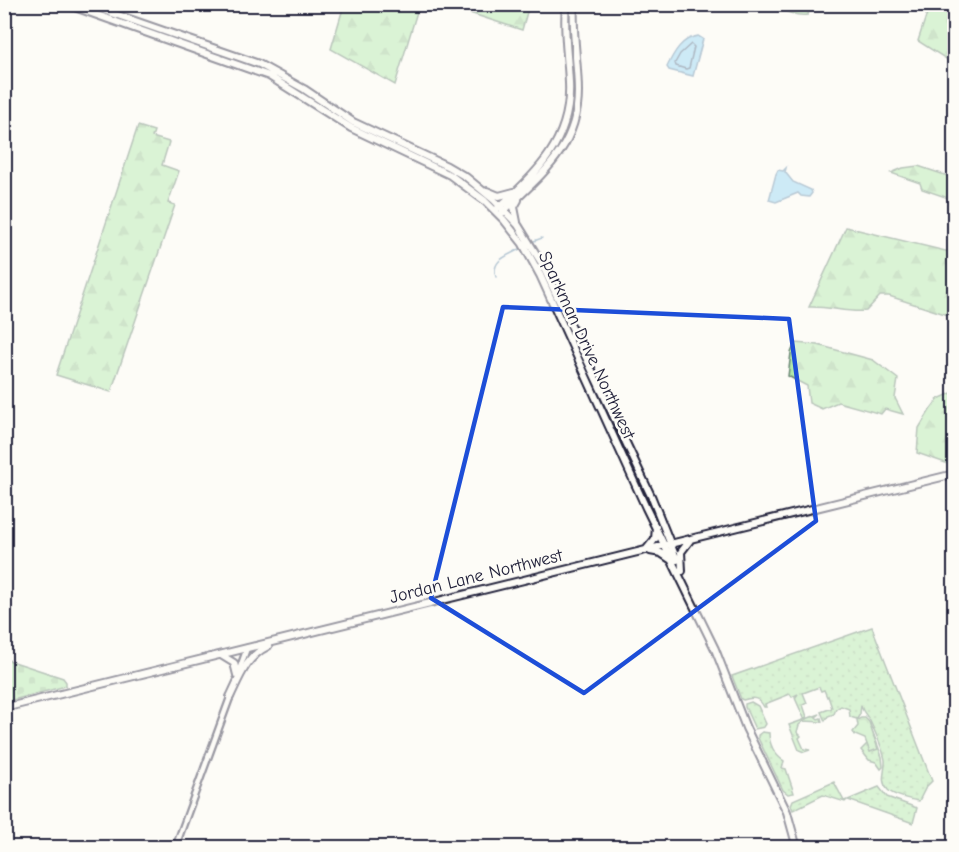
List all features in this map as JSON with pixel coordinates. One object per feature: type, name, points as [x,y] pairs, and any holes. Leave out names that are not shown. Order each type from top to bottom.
[{"type":"main road","name":"Sparkman Drive Northwest","points":[[66,4],[269,76],[351,128],[450,175],[518,225],[541,262],[682,571],[695,605]]},
{"type":"main road","name":"Sparkman Drive Northwest","points":[[86,4],[273,71],[353,122],[447,166],[478,187],[500,211],[540,275],[656,527],[668,544],[747,728],[787,812],[797,848]]},
{"type":"main road","points":[[500,211],[548,157],[566,120],[569,82],[565,34],[566,4]]},
{"type":"main road","points":[[500,211],[524,192],[556,158],[573,126],[578,93],[574,4]]},
{"type":"main road","points":[[478,187],[499,196],[516,191]]},
{"type":"main road","points":[[518,225],[514,207],[524,192]]},
{"type":"main road","name":"Jordan Lane Northwest","points":[[4,708],[954,474]]},
{"type":"main road","points":[[656,527],[654,539],[646,550],[663,554],[674,561]]},
{"type":"main road","points":[[682,571],[681,552],[692,538]]},
{"type":"main road","points":[[230,697],[246,663],[258,652],[280,640]]},
{"type":"main road","points":[[221,654],[234,663],[237,675]]},
{"type":"street","points":[[175,848],[247,648]]},
{"type":"highlighted area","points":[[503,307],[789,319],[816,521],[584,693],[431,598]]},
{"type":"green space","points":[[930,4],[954,5],[954,64],[918,41]]},
{"type":"green space","points":[[344,5],[419,5],[395,85],[331,49]]},
{"type":"green space","points":[[445,5],[529,5],[522,30]]},
{"type":"green space","points":[[777,5],[810,5],[808,15],[804,15],[787,12]]},
{"type":"green space","points":[[138,126],[154,131],[152,137],[169,142],[162,165],[179,171],[168,203],[175,205],[111,392],[56,375]]},
{"type":"green space","points":[[918,166],[954,178],[954,200],[922,189],[920,183],[891,173],[903,168]]},
{"type":"green space","points":[[846,227],[954,253],[954,317],[889,296],[880,296],[866,311],[809,307]]},
{"type":"green space","points":[[795,343],[818,345],[873,360],[898,379],[895,398],[903,414],[885,409],[881,414],[838,402],[822,409],[809,403],[807,386],[788,376],[791,353]]},
{"type":"green space","points":[[954,392],[954,466],[917,453],[919,428],[938,399]]},
{"type":"green space","points":[[872,627],[932,781],[919,801],[894,794],[885,786],[883,750],[861,705],[857,719],[850,717],[849,709],[841,706],[825,721],[821,712],[832,708],[828,696],[819,687],[803,693],[807,703],[803,705],[807,717],[804,718],[795,698],[798,694],[792,697],[790,694],[765,704],[766,707],[764,707],[760,701],[755,699],[741,699],[732,676]]},
{"type":"green space","points":[[5,659],[63,678],[66,686],[5,702]]},
{"type":"green space","points":[[751,702],[758,706],[766,724],[764,727],[755,729],[745,707],[745,704]]},
{"type":"green space","points":[[820,714],[816,717],[821,718],[822,722],[804,721],[799,725],[797,732],[801,736],[799,738],[804,749],[810,750],[804,752],[799,750],[789,725]]},
{"type":"green space","points":[[861,718],[869,722],[878,749],[870,752],[865,739],[853,732],[858,726],[857,720]]},
{"type":"green space","points":[[869,722],[882,757],[883,767],[881,769],[861,750],[867,744],[871,752]]},
{"type":"green space","points":[[762,732],[769,733],[773,749],[784,761],[782,768],[786,769],[794,793],[788,794],[783,790],[758,738]]},
{"type":"green space","points":[[834,782],[844,801],[847,800],[845,802],[823,795],[793,810],[791,805],[793,800]]},
{"type":"green space","points":[[879,787],[887,797],[917,808],[913,823],[848,800]]},
{"type":"water","points":[[698,36],[703,39],[693,76],[669,70],[667,67],[679,47],[692,37]]},
{"type":"water","points":[[786,168],[785,172],[793,182],[811,190],[809,197],[798,193],[776,202],[769,200],[778,170],[783,171]]},
{"type":"waterway","points":[[534,241],[542,238]]},
{"type":"waterway","points":[[496,277],[495,271],[498,263],[505,256],[520,249]]}]
